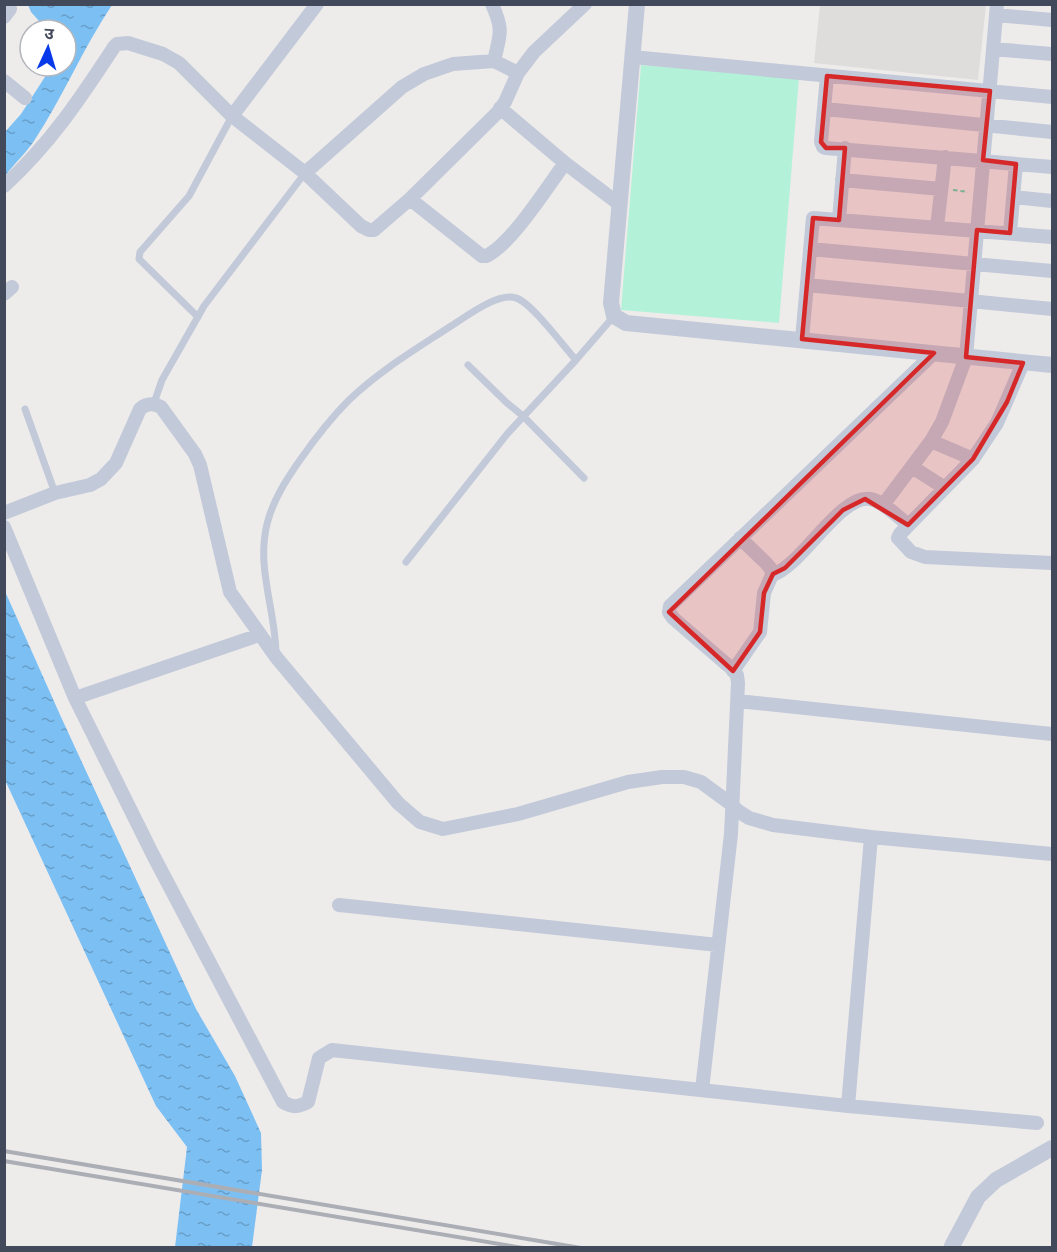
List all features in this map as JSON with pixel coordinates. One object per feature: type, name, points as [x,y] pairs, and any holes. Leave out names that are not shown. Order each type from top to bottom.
[{"type":"street","points":[[232,116],[317,4]]},
{"type":"street","points":[[492,4],[500,22],[501,31],[494,61]]},
{"type":"street","points":[[4,186],[47,142],[72,111],[117,44],[128,44],[163,54],[179,63],[232,116],[305,173],[361,226],[374,230],[410,199],[500,108],[518,73],[534,52],[585,4]]},
{"type":"street","points":[[637,4],[611,303],[614,316],[626,323],[1053,365]]},
{"type":"street","points":[[883,505],[931,441],[942,422],[966,357],[997,10],[1053,20]]},
{"type":"street","points":[[993,50],[1053,54]]},
{"type":"street","points":[[632,57],[1053,97]]},
{"type":"street","points":[[305,173],[402,87],[424,74],[453,64],[494,61],[518,73]]},
{"type":"street","points":[[827,76],[822,147],[1053,167]]},
{"type":"street","points":[[4,81],[25,98]]},
{"type":"street","points":[[500,108],[565,163],[619,204]]},
{"type":"street","points":[[825,110],[1053,132]]},
{"type":"street","points":[[839,220],[845,148]]},
{"type":"street","points":[[937,227],[945,157]]},
{"type":"street","points":[[410,199],[482,256],[486,256],[498,247],[528,215],[565,163]]},
{"type":"street","points":[[1010,233],[1016,164]]},
{"type":"street","points":[[842,180],[941,189]]},
{"type":"street","points":[[1013,197],[1053,201]]},
{"type":"street","points":[[802,339],[813,218],[1053,237]]},
{"type":"street","points":[[810,249],[1053,271]]},
{"type":"street","points":[[807,285],[1053,309]]},
{"type":"street","points":[[702,1090],[731,834],[738,683],[733,671],[672,618],[669,612],[670,606],[934,353]]},
{"type":"street","points":[[1023,363],[997,423],[973,459],[898,538],[899,542],[911,552],[924,557],[1053,563]]},
{"type":"street","points":[[4,513],[56,493],[90,485],[101,479],[116,463],[140,410],[145,405],[154,403],[161,407],[195,454],[200,465],[228,588],[276,657],[398,803],[420,822],[442,829],[518,814],[628,782],[662,777],[684,777],[701,782],[749,818],[773,825],[871,837],[1053,854]]},
{"type":"street","points":[[931,441],[973,459]]},
{"type":"street","points":[[912,467],[945,488]]},
{"type":"street","points":[[772,574],[785,568],[843,510],[865,499],[872,499],[883,505],[908,525]]},
{"type":"street","points":[[4,527],[75,698],[153,855],[283,1102],[298,1107],[308,1102],[319,1058],[332,1050],[848,1106],[1038,1123]]},
{"type":"street","points":[[733,671],[760,632],[764,593],[772,574],[766,563],[740,538]]},
{"type":"street","points":[[75,698],[259,634]]},
{"type":"street","points":[[738,701],[1053,734]]},
{"type":"street","points":[[848,1106],[871,837]]},
{"type":"street","points":[[339,905],[718,945]]},
{"type":"street","points":[[952,1246],[978,1197],[996,1180],[1053,1148]]},
{"type":"lane","points":[[198,317],[139,260],[140,252],[189,196],[232,116]]},
{"type":"lane","points":[[154,403],[162,380],[204,306],[305,173]]},
{"type":"lane","points":[[276,657],[276,641],[263,551],[268,523],[284,484],[307,451],[348,401],[390,366],[468,315],[504,297],[516,298],[528,306],[576,360]]},
{"type":"lane","points":[[406,562],[523,416],[614,316]]},
{"type":"lane","points":[[468,365],[507,404],[523,416],[584,478]]},
{"type":"lane","points":[[25,409],[56,493]]},
{"type":"path","points":[[941,189],[981,193]]},
{"type":"highlighted area","points":[[827,76],[990,91],[983,160],[1016,164],[1010,233],[977,230],[966,357],[1023,363],[1007,402],[973,459],[908,525],[865,499],[843,510],[785,568],[773,574],[764,593],[760,632],[733,671],[669,612],[934,353],[802,339],[813,218],[839,220],[845,148],[826,148],[821,142]]},
{"type":"shaded area","points":[[820,5],[986,5],[978,80],[814,63]]},
{"type":"green space","points":[[641,65],[799,78],[779,323],[621,310]]},
{"type":"water","points":[[28,5],[112,5],[78,63],[78,18],[36,18]]},
{"type":"water","points":[[44,78],[70,78],[31,145],[5,176],[5,132],[21,114]]},
{"type":"water","points":[[4,589],[196,1009],[235,1076],[261,1133],[262,1170],[252,1247],[175,1247],[187,1147],[156,1106],[5,780]]},
{"type":"railway","points":[[4,1151],[581,1248]]},
{"type":"railway","points":[[4,1161],[523,1248]]}]
